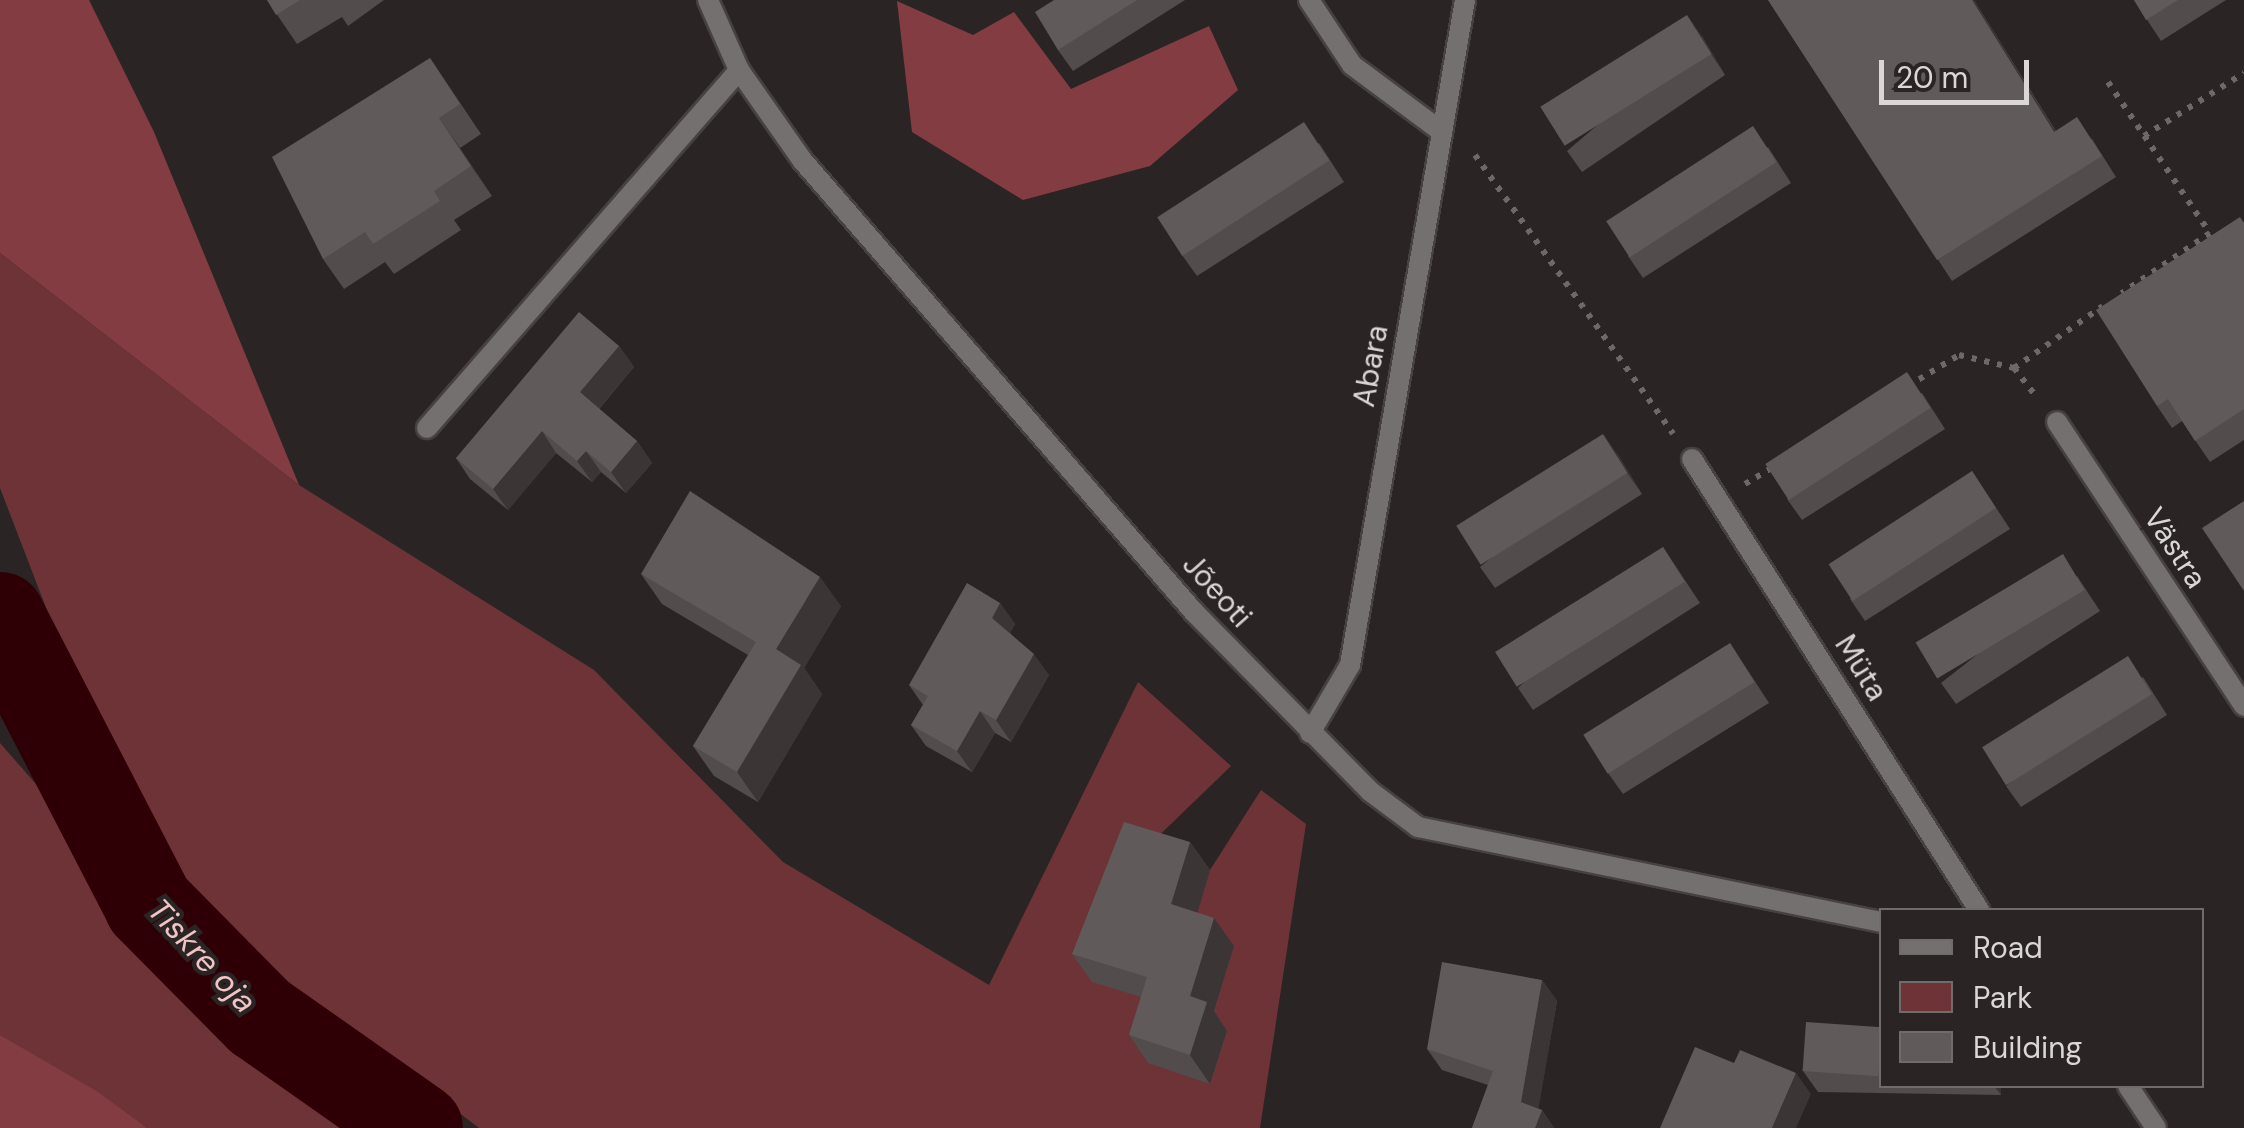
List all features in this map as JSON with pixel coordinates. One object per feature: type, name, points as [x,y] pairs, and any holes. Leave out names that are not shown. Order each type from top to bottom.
[{"type":"street","name":"Jõeoti","points":[[708,0],[739,70],[802,160],[1310,733],[1418,827],[1879,921]]},
{"type":"street","points":[[1309,0],[1352,65],[1441,131]]},
{"type":"street","name":"Abara","points":[[1310,733],[1350,665],[1465,0]]},
{"type":"street","points":[[428,428],[739,70]]},
{"type":"street","name":"Västra","points":[[2056,422],[2244,706]]},
{"type":"street","name":"Müta","points":[[1692,458],[1978,908]]},
{"type":"street","points":[[2129,1088],[2156,1128]]},
{"type":"path","points":[[2144,136],[2244,72]]},
{"type":"path","points":[[2014,368],[2210,233],[2108,82]]},
{"type":"path","points":[[1471,149],[1692,458]]},
{"type":"path","points":[[1895,393],[1959,355],[2014,368],[2056,422]]},
{"type":"path","points":[[1718,500],[1783,461]]},
{"type":"green space","points":[[0,253],[299,485],[594,670],[783,862],[989,985],[1138,682],[1231,766],[1144,850],[1191,933],[1210,870],[1261,790],[1306,824],[1260,1128],[479,1128],[193,910],[60,644],[0,488]]},
{"type":"green space","points":[[0,743],[49,799],[161,980],[359,1128],[147,1128],[0,1035]]},
{"type":"shaded area","points":[[0,0],[89,0],[154,132],[299,485],[0,253]]},
{"type":"shaded area","points":[[897,1],[973,35],[1014,12],[1071,89],[1209,26],[1238,90],[1150,166],[1023,200],[912,132]]},
{"type":"shaded area","points":[[0,1035],[98,1092],[147,1128],[0,1128]]},
{"type":"building","points":[[267,0],[300,0],[276,15]]},
{"type":"building","points":[[1054,0],[1137,0],[1058,50],[1035,12]]},
{"type":"building","points":[[1768,0],[1972,0],[2054,132],[2077,117],[2102,156],[1937,260]]},
{"type":"building","points":[[2134,0],[2178,0],[2146,20]]},
{"type":"building","points":[[1687,15],[1711,54],[1565,146],[1540,107]]},
{"type":"building","points":[[430,58],[460,104],[439,118],[471,166],[434,191],[440,201],[373,244],[365,232],[323,259],[272,157]]},
{"type":"building","points":[[1304,122],[1329,161],[1182,256],[1157,217]]},
{"type":"building","points":[[1753,126],[1776,162],[1630,257],[1606,221]]},
{"type":"building","points":[[2240,217],[2244,223],[2244,409],[2195,441],[2168,399],[2157,406],[2096,310]]},
{"type":"building","points":[[579,312],[619,346],[580,392],[637,441],[611,472],[586,451],[577,461],[542,431],[493,489],[456,458]]},
{"type":"building","points":[[1907,372],[1930,408],[1789,500],[1765,464]]},
{"type":"building","points":[[1603,434],[1627,473],[1481,565],[1456,526]]},
{"type":"building","points":[[1972,471],[1996,508],[1853,601],[1829,564]]},
{"type":"building","points":[[690,491],[820,577],[776,649],[801,665],[737,772],[693,746],[756,642],[641,574]]},
{"type":"building","points":[[2244,501],[2244,591],[2202,528]]},
{"type":"building","points":[[1663,547],[1685,582],[1517,687],[1495,652]]},
{"type":"building","points":[[2063,554],[2085,590],[1937,679],[1916,643]]},
{"type":"building","points":[[967,583],[1000,603],[992,618],[1034,654],[996,720],[980,711],[957,751],[911,725],[928,696],[909,685]]},
{"type":"building","points":[[1730,643],[1754,682],[1608,774],[1583,735]]},
{"type":"building","points":[[2128,656],[2152,694],[2006,785],[1982,747]]},
{"type":"building","points":[[1124,822],[1190,842],[1171,904],[1214,918],[1190,996],[1207,1002],[1190,1055],[1129,1035],[1147,977],[1072,954]]},
{"type":"building","points":[[1442,962],[1542,980],[1521,1102],[1542,1110],[1535,1128],[1472,1128],[1493,1071],[1427,1049]]},
{"type":"building","points":[[1806,1022],[1879,1027],[1878,1076],[1803,1071]]},
{"type":"building","points":[[1695,1047],[1734,1063],[1740,1050],[1796,1073],[1772,1128],[1660,1128]]},
{"type":"waterway","name":"Tiskre oja","points":[[0,617],[149,905],[260,1017],[418,1128]]}]
